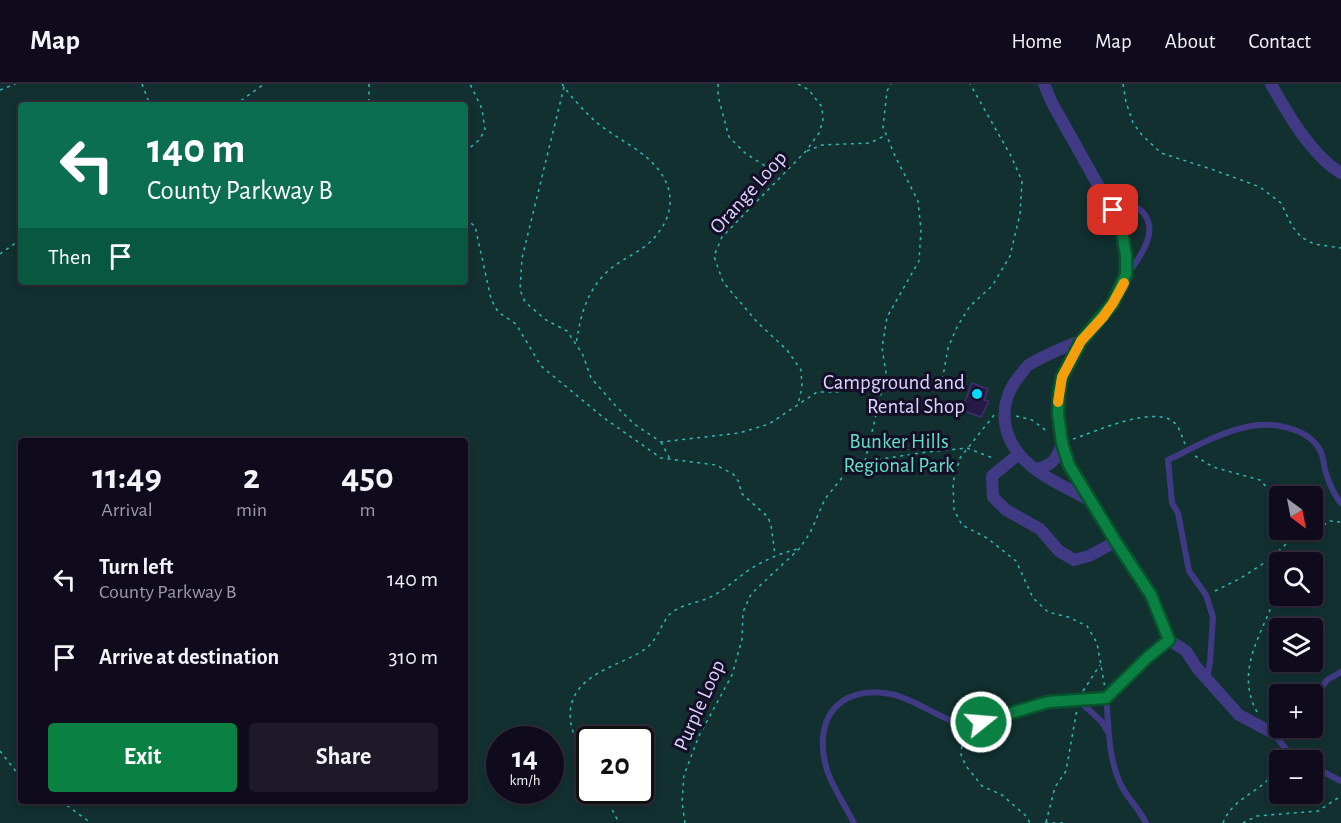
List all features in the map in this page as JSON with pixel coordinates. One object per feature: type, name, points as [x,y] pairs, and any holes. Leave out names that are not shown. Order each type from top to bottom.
[{"type":"street","points":[[1044,84],[1052,103],[1121,226],[1126,256],[1126,274],[1113,303],[1081,341],[1062,377],[1058,414],[1062,443],[1069,465],[1151,595],[1169,640],[1186,651],[1197,668],[1239,715],[1269,727]]},
{"type":"street","points":[[1271,84],[1314,150],[1333,169],[1341,173]]},
{"type":"street","points":[[1081,341],[1029,365],[1010,387],[1005,401],[1007,433],[1019,454],[1036,469],[1092,502]]},
{"type":"street","points":[[1043,359],[1055,365],[1062,377]]},
{"type":"street","points":[[1036,469],[1050,466],[1058,456],[1062,443]]},
{"type":"street","points":[[1019,454],[992,476],[993,497],[1006,510],[1040,529],[1059,551],[1074,560],[1089,556],[1116,542]]},
{"type":"lane","points":[[1104,195],[1120,198],[1134,205],[1146,214],[1150,226],[1149,241],[1138,261],[1126,274]]},
{"type":"lane","points":[[1207,679],[1213,616],[1206,595],[1189,571],[1178,513],[1172,503],[1168,460],[1248,426],[1272,426],[1296,430],[1313,440],[1321,452],[1325,471],[1335,496],[1341,503]]},
{"type":"lane","points":[[854,823],[827,772],[823,726],[833,706],[851,695],[874,692],[892,694],[963,724],[981,722],[1048,702],[1106,698],[1169,640]]},
{"type":"lane","points":[[1323,686],[1327,680],[1341,672]]},
{"type":"lane","points":[[1106,698],[1114,766],[1121,786],[1137,805],[1146,823]]},
{"type":"lane","points":[[1078,700],[1101,721],[1109,733]]},
{"type":"lane","points":[[1280,738],[1286,750]]},
{"type":"lane","points":[[1323,772],[1341,781]]},
{"type":"path","points":[[0,90],[15,84]]},
{"type":"path","points":[[142,84],[149,102]]},
{"type":"path","points":[[239,102],[264,84]]},
{"type":"path","points":[[369,84],[369,102]]},
{"type":"path","points":[[468,149],[479,140],[485,130],[482,109],[470,84]]},
{"type":"path","points":[[562,84],[596,121],[656,166],[666,181],[672,202],[668,219],[650,242],[622,260],[603,276],[589,295],[580,317],[576,345]]},
{"type":"path","points":[[718,84],[718,96],[729,137],[745,153],[780,176]]},
{"type":"path","name":"Orange Loop","points":[[798,84],[809,90],[822,108],[823,120],[819,133],[806,151],[722,237],[714,256],[723,282],[757,322],[787,350],[801,370],[802,387],[798,405]]},
{"type":"path","points":[[891,84],[887,91],[883,127],[918,201],[921,230],[919,261],[888,317],[882,348],[886,373],[865,462],[967,448],[1008,464]]},
{"type":"path","points":[[940,388],[948,348],[957,327],[970,306],[992,286],[1011,256],[1020,214],[1022,181],[1011,156],[970,84]]},
{"type":"path","points":[[1123,84],[1133,123],[1161,153],[1260,187],[1281,203],[1292,226],[1301,237],[1314,244],[1341,248]]},
{"type":"path","points":[[564,87],[522,258],[520,290],[525,302],[546,320],[567,331],[583,355],[591,378],[634,424],[661,442],[670,459]]},
{"type":"path","points":[[806,151],[822,145],[870,143],[886,135]]},
{"type":"path","points":[[468,221],[475,226],[494,306],[498,312],[516,324],[541,366],[604,418],[661,458],[716,465],[733,474],[739,482],[741,493],[768,517],[775,555]]},
{"type":"path","points":[[0,254],[18,241]]},
{"type":"path","points":[[661,442],[739,432],[769,424],[817,392],[837,392],[884,380],[898,380],[957,390]]},
{"type":"path","points":[[967,448],[960,458],[953,483],[954,510],[962,525],[987,538],[1016,561],[1033,598],[1048,612],[1087,626],[1097,643],[1106,698]]},
{"type":"path","name":"Purple Loop","points":[[685,823],[682,801],[684,775],[699,736],[732,675],[742,639],[743,612],[751,594],[799,549],[810,533],[825,499],[849,469],[865,462]]},
{"type":"path","points":[[1323,526],[1330,521],[1341,522]]},
{"type":"path","points":[[1277,552],[1290,540]]},
{"type":"path","points":[[576,740],[572,733],[572,702],[579,690],[600,673],[646,649],[669,615],[676,610],[709,598],[727,588],[751,568],[775,555],[799,549]]},
{"type":"path","points":[[1206,595],[1241,578],[1269,560]]},
{"type":"path","points":[[1269,722],[1256,710],[1249,695],[1250,654],[1272,606]]},
{"type":"path","points":[[1065,823],[1046,822],[1055,787],[1066,771],[1078,700],[1101,664]]},
{"type":"path","points":[[963,724],[961,754],[966,766],[982,786],[1002,795],[1026,816],[1030,823]]},
{"type":"path","points":[[1223,823],[1233,805],[1267,783],[1279,764],[1282,746]]},
{"type":"path","points":[[0,751],[18,774]]},
{"type":"path","points":[[1243,823],[1257,816],[1318,811],[1341,796]]},
{"type":"path","points":[[65,804],[91,823]]},
{"type":"path","points":[[609,804],[619,823]]},
{"type":"green space","name":"Bunker Hills Regional Park","points":[[0,84],[1341,84],[1341,823],[0,823]]},
{"type":"building","name":"Campground and Rental Shop","points":[[972,383],[988,389],[984,400],[989,401],[981,417],[962,410]]},
{"type":"slow traffic","points":[[1058,402],[1062,377],[1081,341],[1103,317],[1124,283]]},
{"type":"place","name":"Campground and Rental Shop","points":[[977,394]]},
{"type":"route","points":[[981,722],[1048,702],[1106,698],[1169,640],[1151,595],[1069,465],[1062,443],[1058,414],[1062,377],[1081,341],[1113,303],[1122,288],[1126,274],[1126,256],[1121,226],[1113,210]]}]
